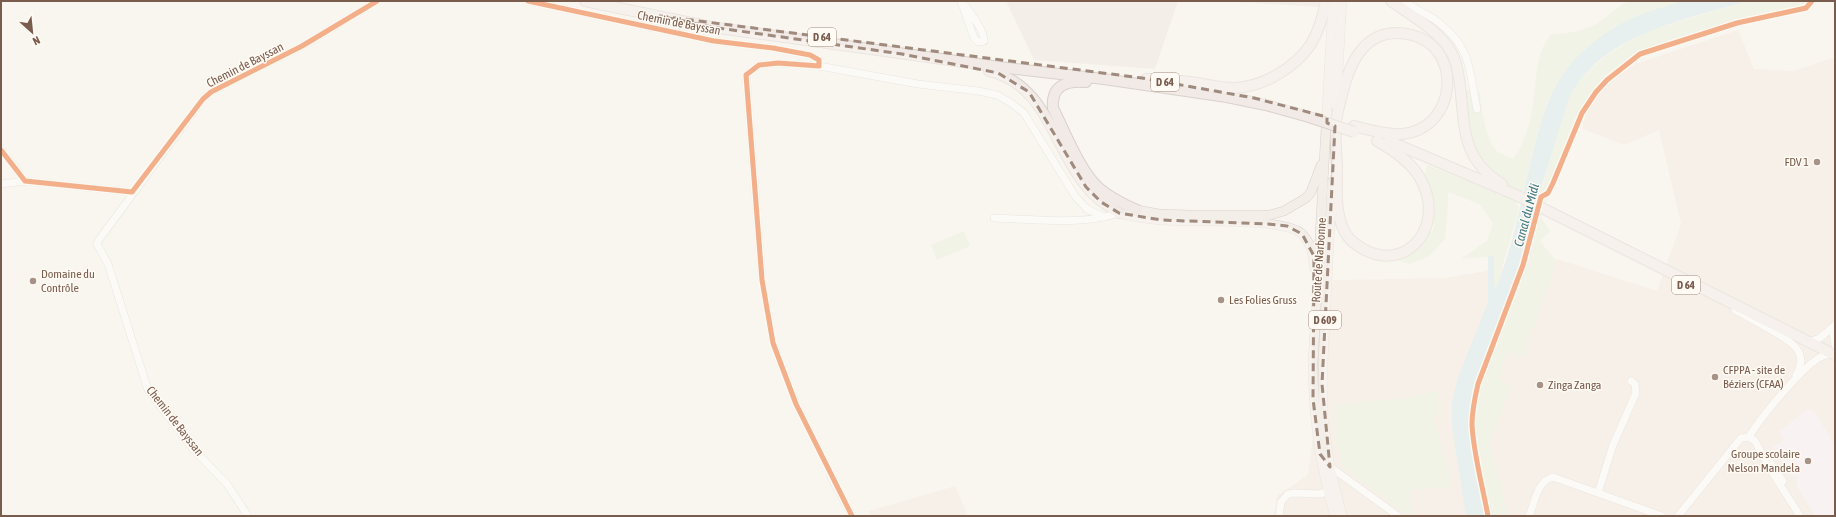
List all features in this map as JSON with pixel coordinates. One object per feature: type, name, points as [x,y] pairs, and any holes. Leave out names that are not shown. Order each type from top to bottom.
[{"type":"highway","name":"D 64","points":[[585,1],[711,28],[1177,89],[1309,114]]},
{"type":"highway","points":[[1142,78],[1178,80],[1234,88],[1262,82],[1281,72],[1295,62],[1311,44],[1321,22],[1326,1]]},
{"type":"highway","points":[[1392,1],[1426,26],[1449,48],[1456,60],[1458,69],[1465,136],[1470,152],[1487,174],[1516,197]]},
{"type":"highway","name":"D 64","points":[[660,16],[1018,64],[1142,78],[1254,98],[1309,114],[1354,129],[1516,197],[1733,309],[1832,357]]},
{"type":"highway","points":[[1354,129],[1402,134],[1428,124],[1438,114],[1444,103],[1448,87],[1445,68],[1439,54],[1426,42],[1414,36],[1399,33],[1383,36],[1371,42],[1359,51],[1345,80],[1336,123],[1337,197],[1339,213],[1343,227],[1350,240],[1362,249],[1375,254],[1389,255],[1405,251],[1417,243],[1425,232],[1429,220],[1430,206],[1420,177],[1394,150],[1377,140]]},
{"type":"highway","points":[[902,54],[998,73],[1012,80],[1029,92],[1036,101],[1086,187],[1101,202],[1119,213]]},
{"type":"highway","points":[[1137,210],[1116,201],[1098,187],[1085,170],[1053,108],[1052,97],[1056,90],[1064,85],[1079,81],[1177,89]]},
{"type":"highway","name":"D 64","points":[[1354,129],[1377,140],[1516,197]]},
{"type":"highway","name":"D 64","points":[[1547,213],[1808,342],[1832,357]]},
{"type":"main road","name":"Route de Narbonne","points":[[1333,1],[1315,331],[1313,399],[1320,454],[1332,492],[1342,516]]},
{"type":"main road","name":"Route de Narbonne","points":[[1335,516],[1330,467],[1323,426],[1322,384],[1342,1]]},
{"type":"main road","points":[[1137,210],[1159,214],[1253,216],[1270,215],[1284,211],[1299,204],[1311,192],[1318,175],[1326,142]]},
{"type":"main road","points":[[1119,213],[1134,217],[1161,220],[1288,226],[1302,234],[1314,256],[1315,331]]},
{"type":"street","name":"Chemin de Bayssan","points":[[248,516],[227,484],[194,450],[148,390],[141,373],[108,264],[97,244],[132,192],[196,105],[207,95],[302,46],[377,1]]},
{"type":"street","name":"Chemin de Bayssan","points":[[528,1],[714,41],[773,48],[810,55],[819,60],[819,66]]},
{"type":"street","points":[[961,1],[978,25],[984,41],[978,42],[974,38],[961,1]]},
{"type":"street","points":[[1405,1],[1438,21],[1461,45],[1467,56],[1477,109]]},
{"type":"street","points":[[762,280],[746,75],[759,65],[778,63],[819,66],[918,84],[978,91],[997,95],[1024,113],[1074,196],[1087,209],[1104,217]]},
{"type":"street","points":[[1,150],[25,181]]},
{"type":"street","points":[[1,184],[25,181],[132,192]]},
{"type":"street","points":[[1116,201],[1119,213]]},
{"type":"street","points":[[994,218],[1052,220],[1104,217],[1137,210]]},
{"type":"street","points":[[1733,309],[1789,340],[1796,348],[1800,355],[1801,364],[1792,382]]},
{"type":"street","points":[[1808,342],[1813,342],[1820,338],[1835,326]]},
{"type":"street","points":[[1835,326],[1833,333],[1835,345]]},
{"type":"street","points":[[1749,437],[1792,382],[1814,361],[1832,357]]},
{"type":"street","points":[[1598,493],[1613,445],[1636,393],[1635,384],[1631,380]]},
{"type":"street","points":[[1678,516],[1741,438],[1749,437],[1755,441],[1770,469],[1800,516]]},
{"type":"street","points":[[1761,451],[1772,464],[1805,516]]},
{"type":"street","points":[[1320,454],[1330,467],[1398,516]]},
{"type":"street","points":[[830,475],[852,516]]},
{"type":"street","points":[[1529,516],[1541,485],[1547,479],[1553,477],[1662,516]]},
{"type":"street","points":[[1279,516],[1281,502],[1288,494],[1332,492]]},
{"type":"highlighted area","points":[[660,16],[1142,78],[1254,98],[1327,117],[1327,123],[1335,126],[1322,384],[1330,467],[1320,454],[1313,399],[1314,256],[1302,234],[1287,226],[1161,220],[1119,213],[1101,202],[1086,187],[1029,92],[998,73],[902,54],[711,27]]},
{"type":"shaded area","points":[[1006,1],[1178,1],[1155,69],[1034,60]]},
{"type":"shaded area","points":[[1220,1],[1320,1],[1319,7]]},
{"type":"shaded area","points":[[1738,30],[1754,69],[1794,71],[1835,57],[1835,516],[1274,516],[1277,496],[1308,475],[1333,280],[1445,278],[1557,259],[1657,291],[1681,224],[1659,130],[1624,145],[1583,129],[1583,122],[1598,91],[1629,66]]},
{"type":"shaded area","name":"Groupe scolaire Nelson Mandela","points":[[1807,409],[1814,411],[1835,446],[1835,516],[1815,516],[1796,485],[1797,476],[1790,475],[1773,447],[1784,440],[1779,432]]},
{"type":"shaded area","points":[[955,486],[968,516],[870,516],[869,511]]},
{"type":"green space","points":[[1633,1],[1683,1],[1626,22],[1590,45],[1571,64],[1539,129],[1522,197],[1516,195],[1475,160],[1461,97],[1467,90],[1480,93],[1485,123],[1492,145],[1502,154],[1513,159],[1527,132],[1533,106],[1541,52],[1550,35],[1573,32],[1590,27],[1601,21],[1618,7]]},
{"type":"green space","points":[[1747,1],[1812,1],[1806,8],[1737,23],[1640,54],[1607,80],[1596,92],[1582,113],[1553,183],[1554,188],[1544,205],[1541,217],[1550,232],[1540,241],[1556,261],[1523,357],[1508,351],[1498,379],[1512,385],[1489,444],[1509,516],[1485,516],[1469,429],[1472,392],[1500,324],[1521,264],[1556,136],[1569,98],[1575,86],[1588,71],[1606,56],[1650,30]]},
{"type":"green space","points":[[1427,165],[1515,199],[1519,209],[1496,288],[1494,288],[1494,256],[1461,259],[1487,241],[1493,223],[1479,204],[1448,192],[1445,239],[1428,257],[1409,264],[1397,260],[1418,246],[1434,228],[1434,203],[1425,177]]},
{"type":"green space","points":[[964,231],[970,246],[937,260],[931,245]]},
{"type":"green space","points":[[1439,390],[1435,422],[1452,487],[1410,490],[1411,516],[1408,516],[1342,466],[1335,435],[1335,405],[1414,397]]},
{"type":"water","name":"Canal du Midi","points":[[1683,1],[1747,1],[1672,23],[1623,44],[1602,59],[1583,76],[1569,98],[1539,194],[1521,264],[1500,324],[1472,392],[1469,429],[1485,516],[1466,516],[1452,426],[1452,402],[1457,380],[1488,302],[1488,256],[1494,256],[1494,287],[1496,288],[1512,239],[1539,129],[1547,106],[1557,84],[1571,64],[1604,35],[1633,18]]},
{"type":"cycle path","points":[[1,150],[25,181],[132,192],[203,99],[211,92],[302,46],[377,1]]},
{"type":"cycle path","points":[[528,1],[714,41],[773,48],[810,55],[819,60],[819,66],[778,63],[759,65],[746,75],[762,280],[773,343],[796,404],[852,516]]},
{"type":"cycle path","points":[[1488,516],[1476,458],[1472,424],[1478,384],[1523,265],[1541,197],[1548,193],[1553,183],[1582,113],[1596,92],[1607,80],[1640,54],[1737,23],[1806,8],[1812,1]]},
{"type":"place","name":"FDV 1","points":[[1817,162]]},
{"type":"place","name":"Domaine du Contrôle","points":[[33,281]]},
{"type":"place","name":"Les Folies Gruss","points":[[1221,300]]},
{"type":"place","name":"CFPPA - site de Béziers (CFAA)","points":[[1715,377]]},
{"type":"place","name":"Zinga Zanga","points":[[1540,385]]},
{"type":"place","name":"Groupe scolaire Nelson Mandela","points":[[1808,461]]}]
